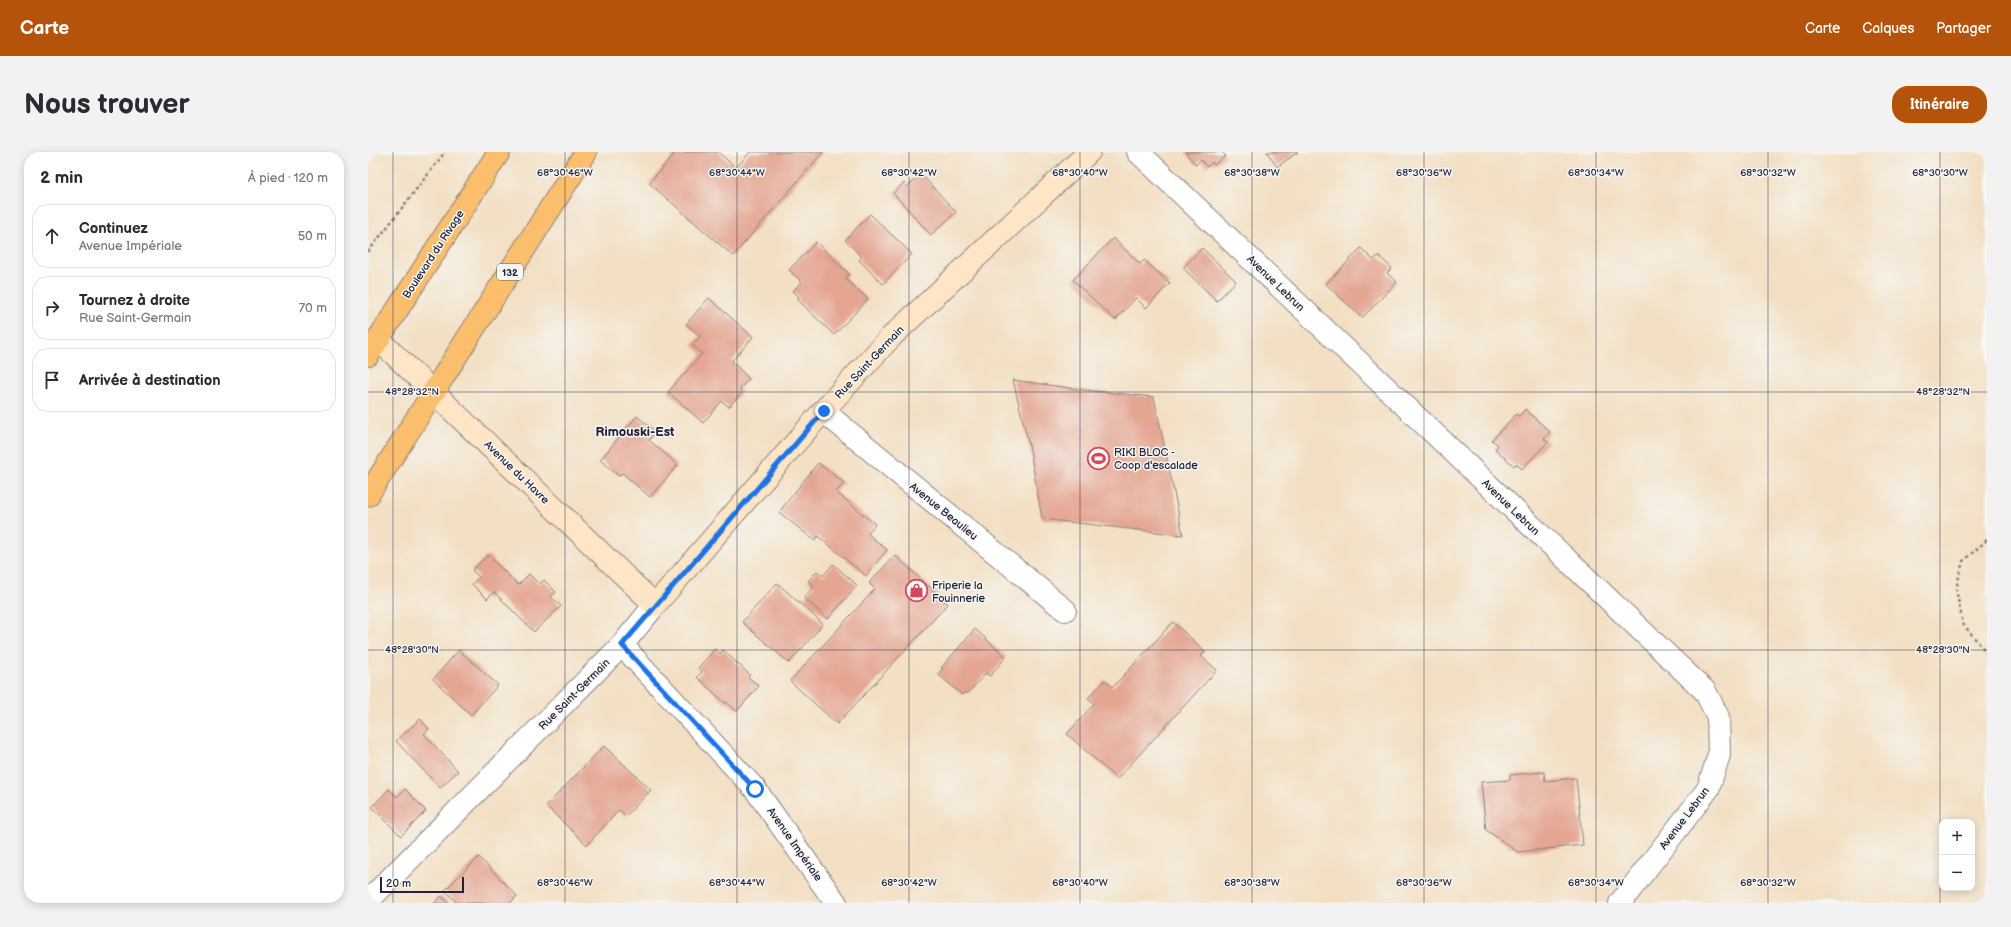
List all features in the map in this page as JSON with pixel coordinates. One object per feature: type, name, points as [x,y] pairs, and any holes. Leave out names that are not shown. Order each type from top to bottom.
[{"type":"main road","name":"Boulevard du Rivage","points":[[371,341],[499,152]]},
{"type":"main road","name":"132","points":[[368,495],[586,152]]},
{"type":"street","name":"Rue Saint-Germain","points":[[368,901],[622,645],[824,411],[892,336],[1089,152]]},
{"type":"street","name":"Avenue Lebrun","points":[[1138,152],[1705,691],[1718,717],[1718,755],[1708,789],[1620,903]]},
{"type":"street","name":"Avenue du Havre","points":[[371,341],[434,392],[655,605]]},
{"type":"street","name":"Avenue Beaulieu","points":[[824,411],[1065,610]]},
{"type":"street","name":"Avenue Impériale","points":[[622,645],[755,789],[836,903]]},
{"type":"path","points":[[368,252],[445,152]]},
{"type":"path","points":[[1987,540],[1964,561],[1956,590],[1964,624],[1987,653]]},
{"type":"building","points":[[676,152],[718,152],[736,168],[750,152],[823,152],[733,256],[649,183]]},
{"type":"building","points":[[1185,152],[1222,152],[1226,156],[1214,165],[1212,162],[1207,167],[1201,160],[1196,165]]},
{"type":"building","points":[[1267,152],[1298,152],[1277,167]]},
{"type":"building","points":[[921,174],[956,212],[931,235],[893,193],[904,183],[907,187]]},
{"type":"building","points":[[870,214],[912,254],[883,284],[859,260],[862,257],[845,240]]},
{"type":"building","points":[[1113,238],[1140,264],[1144,260],[1170,283],[1146,308],[1136,298],[1115,320],[1073,280]]},
{"type":"building","points":[[816,242],[849,274],[845,278],[868,299],[834,335],[797,299],[799,297],[793,291],[802,282],[789,270]]},
{"type":"building","points":[[1202,248],[1236,281],[1217,301],[1183,268]]},
{"type":"building","points":[[1361,248],[1373,260],[1378,256],[1392,268],[1387,273],[1397,282],[1362,318],[1326,284]]},
{"type":"building","points":[[709,298],[753,337],[732,361],[749,379],[739,389],[742,392],[729,407],[722,401],[703,423],[668,392],[702,354],[692,345],[700,336],[686,324]]},
{"type":"building","name":"RIKI BLOC - Coop d'escalade","points":[[1013,380],[1084,390],[1154,397],[1183,535],[1042,519],[1030,450]]},
{"type":"building","points":[[1525,409],[1550,432],[1544,439],[1548,442],[1522,469],[1516,464],[1514,466],[1495,449],[1498,445],[1492,440],[1516,414],[1519,416]]},
{"type":"building","points":[[637,416],[656,432],[649,440],[678,465],[650,497],[622,473],[619,476],[600,460]]},
{"type":"building","points":[[818,463],[844,483],[836,492],[875,524],[868,534],[887,550],[866,576],[818,536],[815,541],[779,512]]},
{"type":"building","points":[[488,555],[518,585],[529,574],[539,584],[544,580],[556,592],[551,597],[561,606],[534,632],[494,592],[487,599],[472,584],[479,577],[472,570]]},
{"type":"building","points":[[895,555],[948,604],[837,724],[790,681],[875,589],[869,583]]},
{"type":"building","points":[[833,564],[857,585],[828,619],[804,598],[814,586],[808,581],[817,571],[823,576]]},
{"type":"building","points":[[777,583],[823,624],[789,663],[742,622]]},
{"type":"building","points":[[1173,622],[1205,651],[1201,656],[1217,670],[1117,779],[1067,734],[1094,704],[1088,698],[1105,680],[1113,687]]},
{"type":"building","points":[[975,629],[1006,657],[990,676],[986,673],[967,694],[965,692],[962,695],[938,674],[943,669],[941,668]]},
{"type":"building","points":[[715,649],[720,654],[723,650],[750,675],[748,677],[759,686],[737,711],[726,702],[725,703],[697,677],[702,672],[698,668]]},
{"type":"building","points":[[459,650],[498,685],[471,715],[433,679]]},
{"type":"building","points":[[420,719],[429,729],[424,734],[458,771],[440,788],[396,741]]},
{"type":"building","points":[[604,746],[651,790],[626,816],[619,810],[587,845],[546,806]]},
{"type":"building","points":[[1544,772],[1545,781],[1576,778],[1583,845],[1518,852],[1486,830],[1481,782],[1510,780],[1510,775]]},
{"type":"building","points":[[389,789],[397,797],[405,789],[426,811],[401,836],[372,807]]},
{"type":"building","points":[[479,857],[517,896],[510,903],[457,903],[445,890]]},
{"type":"building","points":[[441,896],[449,903],[434,903]]},
{"type":"place","name":"RIKI BLOC - Coop d'escalade","points":[[1098,458]]},
{"type":"place","name":"Friperie la Fouinnerie","points":[[917,591]]},
{"type":"district","name":"Rimouski-Est","points":[[635,431]]},
{"type":"route","points":[[755,789],[622,645],[824,411]]}]
